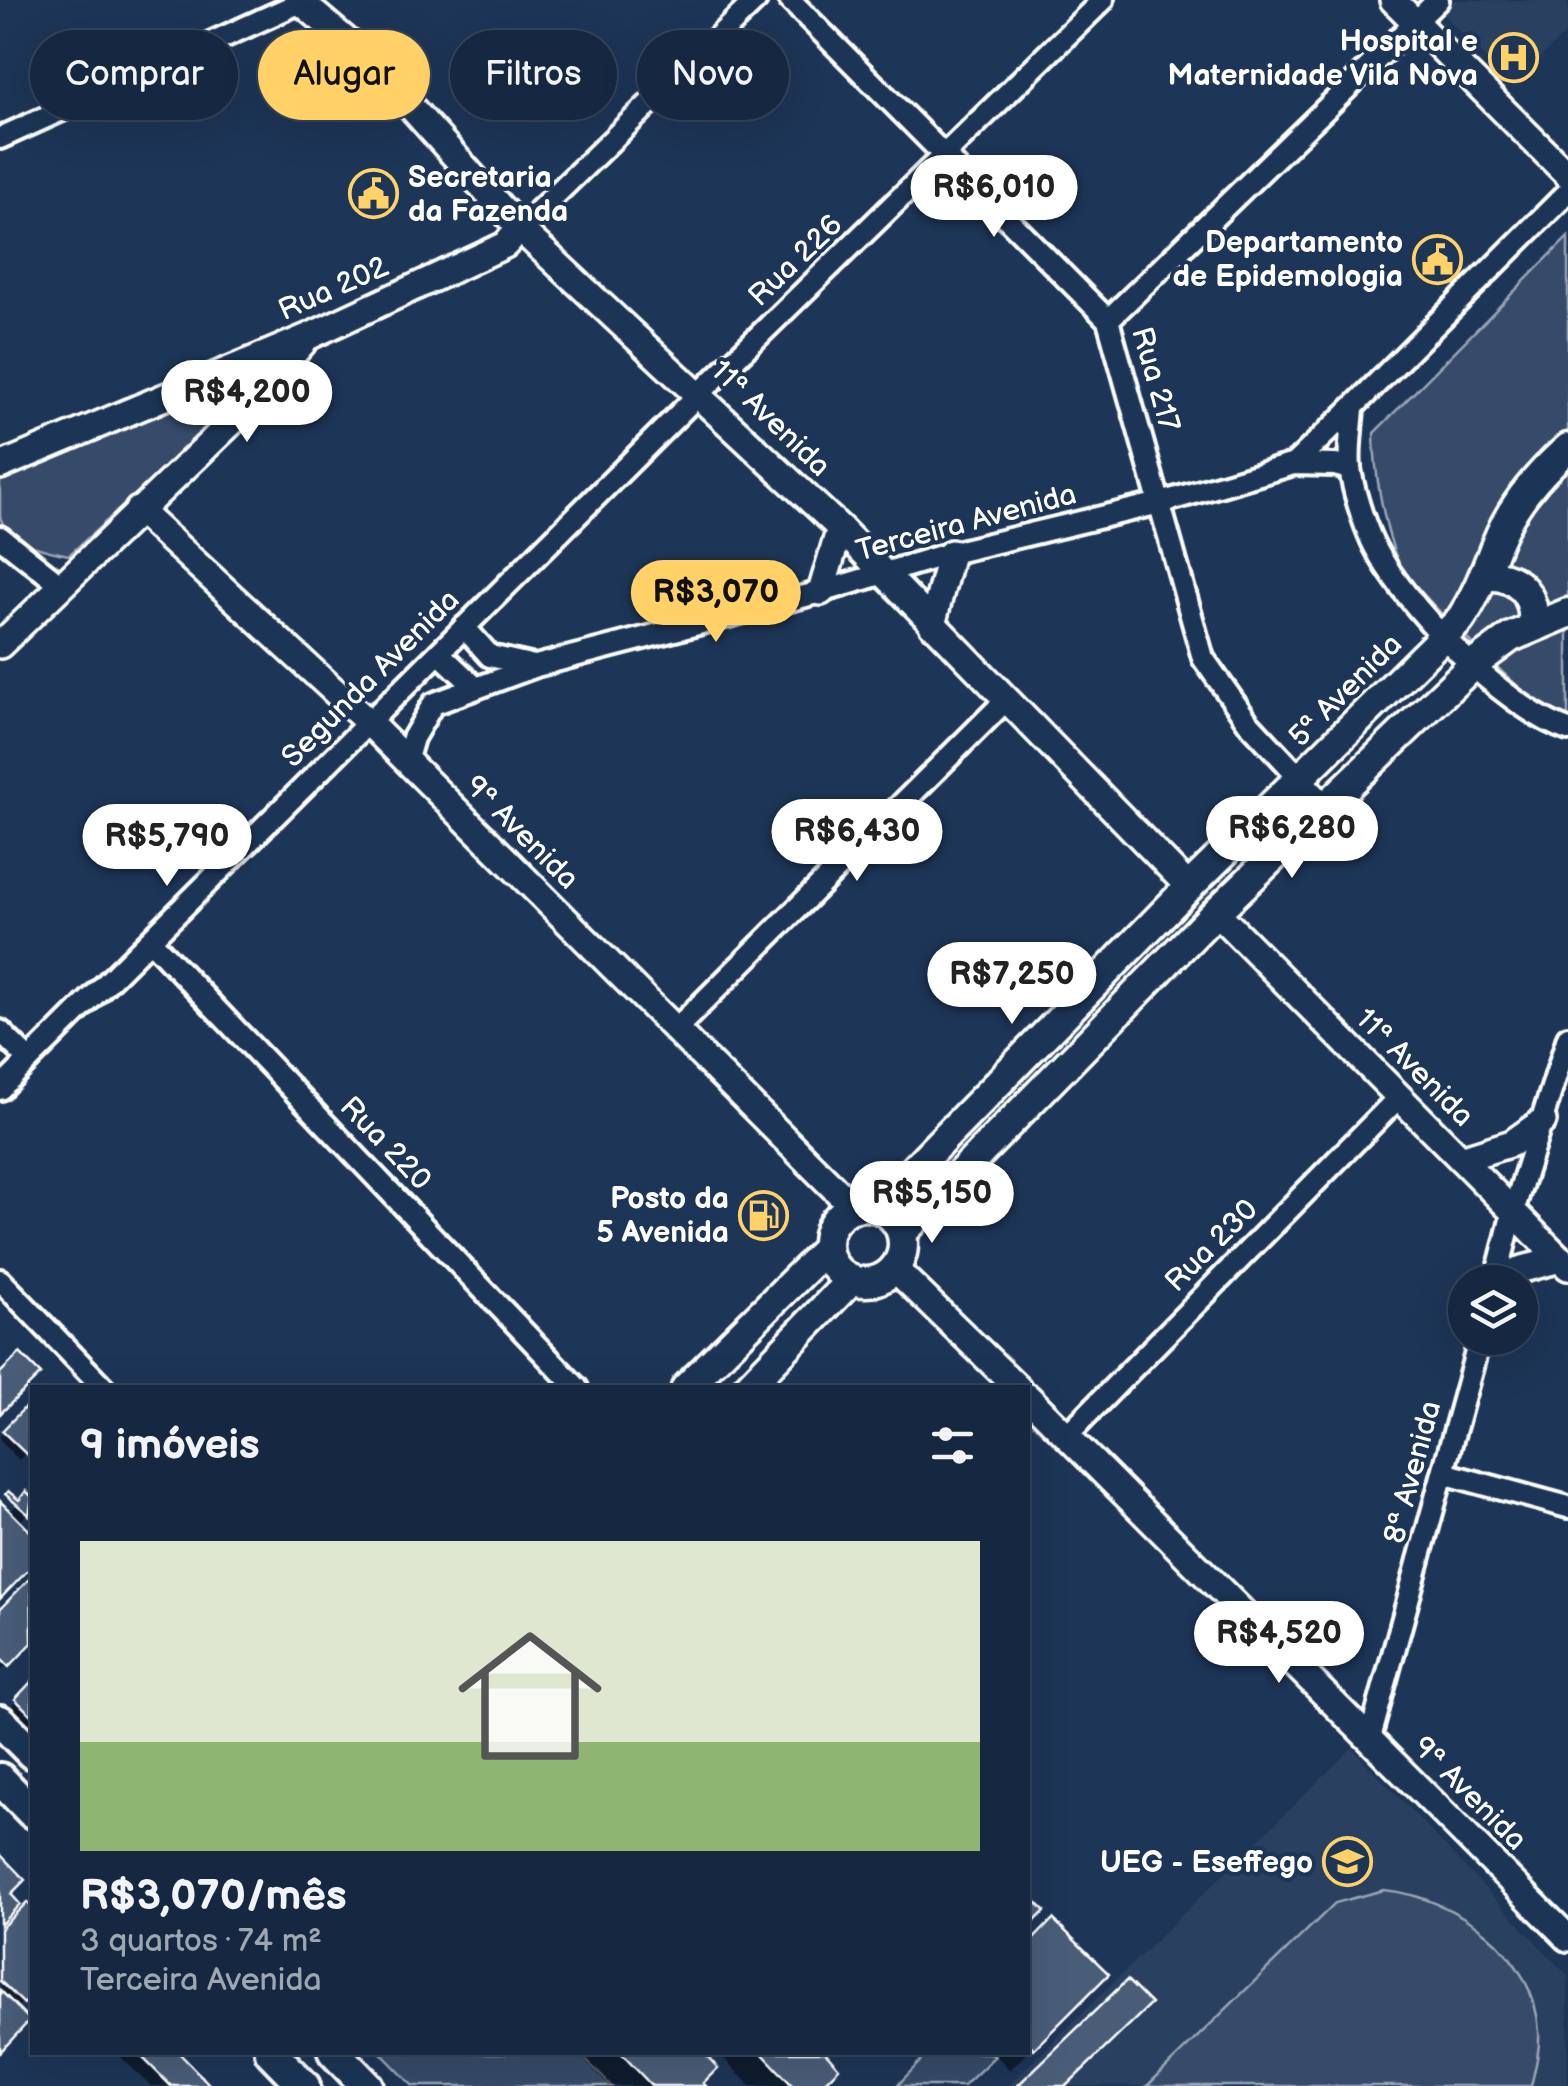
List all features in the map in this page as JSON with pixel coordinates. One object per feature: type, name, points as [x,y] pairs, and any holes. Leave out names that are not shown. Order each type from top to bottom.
[{"type":"main road","name":"5ª Avenida","points":[[865,1207],[1445,636],[1475,598],[1515,507],[1568,448]]},
{"type":"main road","points":[[1484,576],[1498,575],[1523,588],[1534,612],[1533,626]]},
{"type":"main road","points":[[902,1233],[1216,912],[1473,666],[1511,637],[1568,614]]},
{"type":"main road","points":[[865,1207],[888,1213],[902,1233],[901,1258],[895,1269],[875,1282],[851,1280],[835,1268],[826,1249],[829,1228],[835,1219],[865,1207]]},
{"type":"main road","points":[[689,1385],[826,1249]]},
{"type":"main road","points":[[750,1385],[851,1280]]},
{"type":"main road","points":[[0,1721],[30,1751]]},
{"type":"main road","points":[[0,1779],[30,1810]]},
{"type":"main road","points":[[274,2055],[304,2086]]},
{"type":"main road","points":[[337,2055],[367,2086]]},
{"type":"street","points":[[520,229],[756,0]]},
{"type":"street","name":"Rua 217","points":[[790,0],[1108,320],[1203,658],[1248,722],[1328,808]]},
{"type":"street","name":"Rua 226","points":[[698,394],[1103,0]]},
{"type":"street","points":[[1393,0],[1568,175]]},
{"type":"street","points":[[1108,320],[1438,0]]},
{"type":"street","points":[[0,138],[302,1]]},
{"type":"street","name":"11ª Avenida","points":[[302,1],[368,58],[520,229],[840,528],[1189,888]]},
{"type":"street","name":"Terceira Avenida","points":[[1294,464],[1568,192]]},
{"type":"street","name":"Rua 202","points":[[0,466],[310,336],[505,245],[520,229]]},
{"type":"street","points":[[1,634],[62,585],[236,418],[310,336]]},
{"type":"street","points":[[219,374],[235,404],[236,418]]},
{"type":"street","name":"Segunda Avenida","points":[[0,1090],[698,394]]},
{"type":"street","points":[[1352,407],[1350,469],[1372,540],[1398,584],[1473,666],[1520,703],[1568,730]]},
{"type":"street","name":"Terceira Avenida","points":[[406,762],[413,738],[433,704],[536,666],[822,592],[951,553],[1160,503],[1294,464],[1350,469]]},
{"type":"street","name":"9ª Avenida","points":[[138,510],[368,722],[674,1031],[865,1207]]},
{"type":"street","points":[[822,592],[840,528]]},
{"type":"street","points":[[0,537],[62,585]]},
{"type":"street","points":[[932,624],[951,553]]},
{"type":"street","name":"Terceira Avenida","points":[[464,626],[490,656],[536,666]]},
{"type":"street","points":[[439,653],[475,687]]},
{"type":"street","points":[[674,1031],[1005,700]]},
{"type":"street","name":"11ª Avenida","points":[[1216,912],[1513,1212],[1566,1256]]},
{"type":"street","name":"Rua 220","points":[[151,940],[574,1385]]},
{"type":"street","points":[[0,1031],[29,1060]]},
{"type":"street","points":[[1500,1265],[1568,1038]]},
{"type":"street","name":"Rua 230","points":[[1066,1435],[1398,1098]]},
{"type":"street","points":[[1461,1158],[1512,1143],[1542,1121]]},
{"type":"street","points":[[1535,1265],[1566,1256]]},
{"type":"street","points":[[895,1269],[1015,1385]]},
{"type":"street","points":[[0,1280],[101,1385]]},
{"type":"street","name":"8ª Avenida","points":[[1370,1738],[1475,1355]]},
{"type":"street","name":"9ª Avenida","points":[[1030,1399],[1564,1925]]},
{"type":"street","points":[[1443,1473],[1568,1508]]},
{"type":"shaded area","name":"Hospital e Maternidade Vila Nova","points":[[1449,0],[1568,0],[1568,31],[1512,85],[1439,10]]},
{"type":"shaded area","points":[[1568,237],[1568,719],[1540,705],[1470,642],[1398,562],[1384,516],[1374,433]]},
{"type":"shaded area","points":[[214,383],[227,411],[69,555],[28,544],[4,525],[0,516],[0,475]]},
{"type":"shaded area","name":"UEG - Eseffego","points":[[1352,1748],[1568,1976],[1565,2086],[1008,2086]]},
{"type":"shaded area","points":[[1384,1890],[1438,1904],[1463,1917],[1507,1954],[1523,1977],[1534,2004],[1539,2039],[1531,2086],[1147,2086],[1335,1903]]},
{"type":"shaded area","points":[[383,2055],[581,2055],[611,2086],[413,2086]]},
{"type":"shaded area","points":[[926,2055],[995,2056],[964,2086],[897,2086]]},
{"type":"building","points":[[20,1353],[41,1374],[0,1414],[0,1373]]},
{"type":"building","points":[[30,1402],[30,1452],[27,1455],[2,1431]]},
{"type":"building","points":[[8,1491],[19,1500],[26,1491],[30,1495],[29,1515],[5,1494]]},
{"type":"building","points":[[0,1501],[30,1531],[30,1568],[0,1599]]},
{"type":"building","points":[[30,1578],[30,1645],[9,1667],[0,1658],[0,1609]]},
{"type":"building","points":[[30,1683],[30,1714],[15,1699]]},
{"type":"building","points":[[0,1854],[25,1880],[11,1894],[20,1904],[0,1925]]},
{"type":"building","points":[[1030,1896],[1045,1911],[1030,1926]]},
{"type":"building","points":[[27,1902],[30,1905],[30,1997],[24,2004],[0,1981],[0,1929]]},
{"type":"building","points":[[1053,1919],[1109,1974],[1034,2049],[1030,2044],[1030,1943]]},
{"type":"building","points":[[1127,1980],[1151,2004],[1066,2086],[1017,2086]]},
{"type":"building","points":[[0,1990],[30,2020],[0,2052]]},
{"type":"building","points":[[140,2055],[181,2055],[211,2086],[171,2086]]},
{"type":"building","points":[[623,2055],[706,2055],[718,2068],[703,2083],[706,2086],[652,2086]]},
{"type":"building","points":[[764,2055],[828,2055],[839,2068],[821,2086],[793,2086]]},
{"type":"place","name":"Hospital e Maternidade Vila Nova","points":[[1513,58]]},
{"type":"place","name":"Secretaria da Fazenda","points":[[373,194]]},
{"type":"place","name":"Departamento de Epidemologia","points":[[1438,259]]},
{"type":"place","name":"Posto da 5 Avenida","points":[[764,1215]]},
{"type":"place","name":"UEG - Eseffego","points":[[1348,1862]]}]
